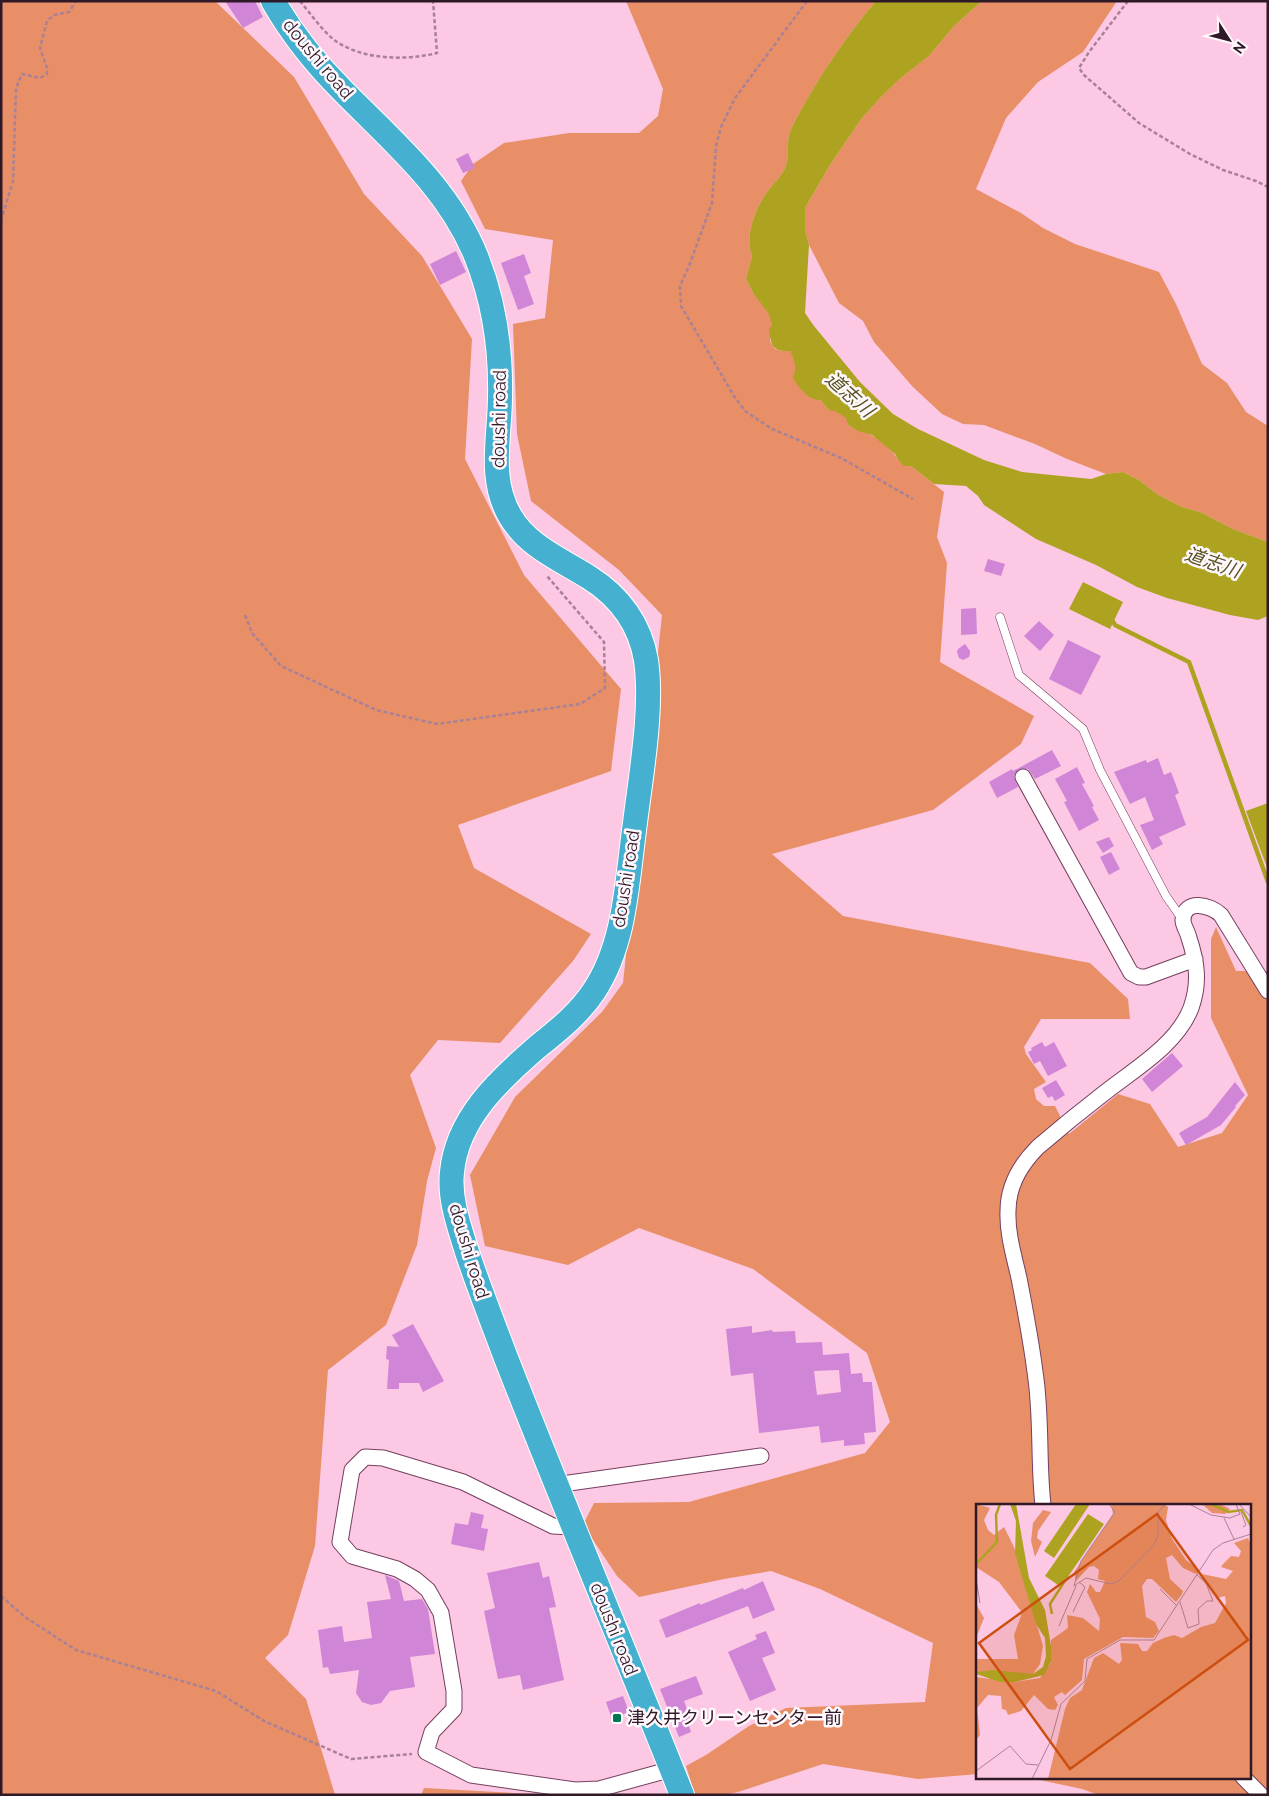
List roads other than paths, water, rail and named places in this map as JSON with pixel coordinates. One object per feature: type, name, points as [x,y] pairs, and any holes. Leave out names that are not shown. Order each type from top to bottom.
[{"type":"highway","name":"doushi road","points":[[273,1],[298,40],[316,61],[340,88],[412,158],[436,186],[458,220],[472,248],[485,279],[496,329],[500,362],[496,468],[506,509],[513,522],[529,539],[551,556],[590,577],[610,592],[633,622],[642,640],[648,684],[645,735],[622,919],[613,952],[594,992],[559,1030],[502,1079],[481,1103],[468,1123],[457,1147],[452,1173],[453,1199],[458,1225],[475,1276],[555,1485],[682,1795]]},
{"type":"street","points":[[1023,777],[1131,973],[1146,977],[1196,959]]},
{"type":"street","points":[[1043,1504],[1040,1484],[1040,1412],[1038,1391],[1024,1302],[1008,1223],[1008,1209],[1014,1182],[1026,1159],[1038,1147],[1152,1056],[1178,1031],[1190,1009],[1197,989],[1196,959],[1183,921],[1185,913],[1191,907],[1205,906],[1216,910],[1221,915],[1268,991]]},
{"type":"street","points":[[555,1485],[761,1456]]},
{"type":"street","points":[[572,1527],[553,1526],[463,1482],[383,1458],[365,1457],[352,1470],[340,1542],[352,1556],[396,1569],[415,1579],[428,1590],[441,1613],[454,1691],[454,1709],[432,1732],[426,1752],[471,1775],[575,1790],[600,1790],[672,1769]]},
{"type":"street","points":[[1244,1778],[1260,1795]]},
{"type":"lane","points":[[1000,617],[1018,675],[1083,729],[1100,770],[1166,896],[1183,921]]},
{"type":"water","name":"道志川","points":[[876,1],[982,1],[954,26],[929,56],[902,77],[862,118],[830,165],[805,208],[805,229],[809,245],[805,313],[860,382],[893,414],[918,429],[984,460],[1022,472],[1091,479],[1106,474],[1123,472],[1139,480],[1157,494],[1182,507],[1200,512],[1233,529],[1268,542],[1268,616],[1258,620],[1230,615],[1167,598],[1137,587],[1096,565],[1036,539],[984,505],[978,496],[966,486],[934,484],[911,466],[904,466],[895,454],[872,435],[858,431],[848,425],[846,418],[835,411],[829,410],[820,400],[808,396],[795,382],[793,378],[795,367],[792,354],[790,351],[776,349],[772,343],[769,329],[772,325],[769,314],[753,293],[746,279],[752,256],[749,241],[750,233],[754,216],[761,201],[786,165],[789,134],[799,113],[841,46]]},
{"type":"water","points":[[1083,582],[1123,602],[1110,629],[1069,609]]},
{"type":"water","points":[[1268,803],[1268,870],[1246,811]]},
{"type":"waterway","points":[[1111,618],[1115,625],[1189,662],[1268,882]]},
{"type":"place","name":"津久井クリーンセンター前","points":[[617,1718]]}]
